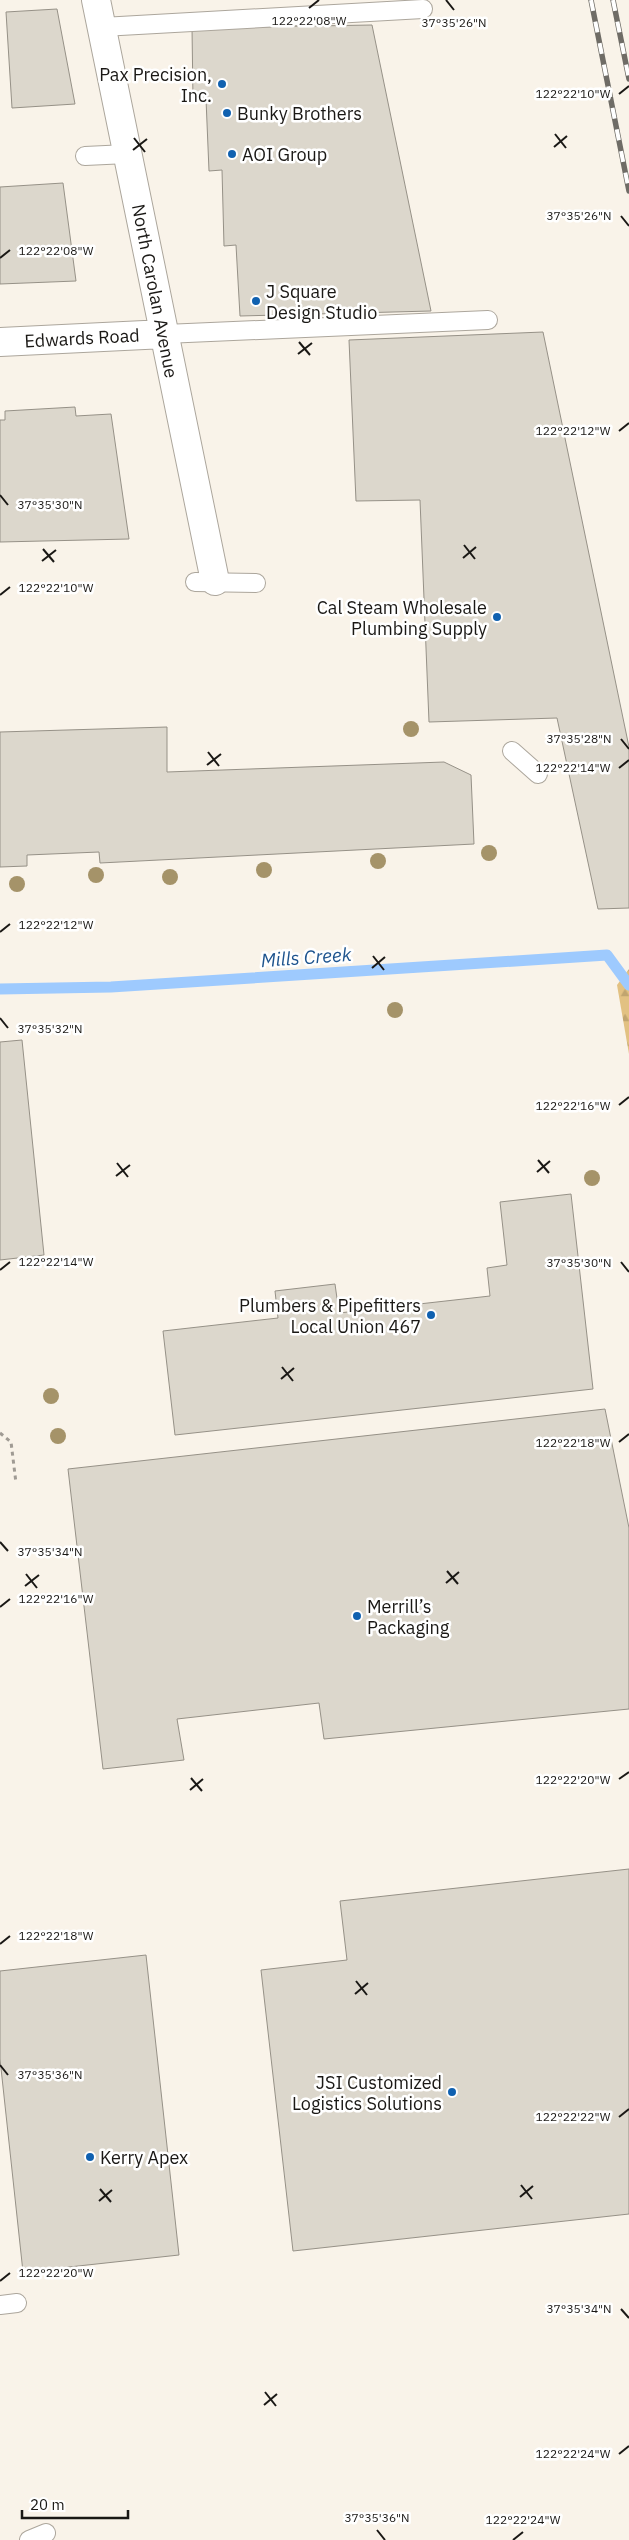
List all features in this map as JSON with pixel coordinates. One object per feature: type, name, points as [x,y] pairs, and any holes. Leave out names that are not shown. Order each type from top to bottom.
[{"type":"street","name":"North Carolan Avenue","points":[[96,0],[164,334],[205,582]]},
{"type":"street","name":"Edwards Road","points":[[0,342],[164,334]]},
{"type":"lane","points":[[102,27],[423,9]]},
{"type":"lane","points":[[85,156],[127,154]]},
{"type":"lane","points":[[164,334],[488,320]]},
{"type":"lane","points":[[205,582],[256,583]]},
{"type":"lane","points":[[512,750],[538,774]]},
{"type":"lane","points":[[29,2540],[46,2533]]},
{"type":"path","points":[[0,1433],[11,1442],[16,1483]]},
{"type":"green space","points":[[629,969],[629,1054],[617,985]]},
{"type":"building","points":[[57,9],[75,104],[12,108],[6,12]]},
{"type":"building","points":[[372,25],[431,311],[240,316],[236,245],[224,246],[222,170],[209,171],[206,99],[193,100],[192,28]]},
{"type":"building","points":[[63,183],[76,281],[0,284],[0,187]]},
{"type":"building","points":[[543,332],[629,747],[629,908],[598,909],[557,718],[429,722],[420,500],[356,501],[349,340]]},
{"type":"building","points":[[75,407],[76,416],[111,414],[129,539],[0,542],[0,420],[5,420],[5,411]]},
{"type":"building","points":[[167,727],[167,772],[444,762],[471,775],[474,844],[100,863],[99,852],[27,855],[27,866],[0,867],[0,732]]},
{"type":"building","points":[[22,1040],[44,1255],[0,1260],[0,1042]]},
{"type":"building","name":"Plumbers & Pipefitters Local Union 467","points":[[571,1194],[593,1389],[175,1435],[163,1331],[278,1318],[275,1291],[335,1284],[339,1313],[490,1296],[487,1268],[507,1265],[500,1202]]},
{"type":"building","name":"Merrill’s Packaging","points":[[605,1409],[629,1528],[629,1709],[324,1739],[319,1703],[177,1719],[184,1760],[103,1769],[68,1469]]},
{"type":"building","name":"JSI Customized Logistics Solutions","points":[[629,1869],[629,2214],[293,2251],[261,1970],[347,1960],[340,1901]]},
{"type":"building","name":"Kerry Apex","points":[[146,1955],[179,2255],[23,2272],[0,2059],[0,1971]]},
{"type":"waterway","name":"Mills Creek","points":[[0,989],[111,987],[607,955],[629,985]]},
{"type":"railway","points":[[591,0],[629,191]]},
{"type":"railway","points":[[613,0],[629,79]]},
{"type":"place","name":"Pax Precision, Inc.","points":[[222,84]]},
{"type":"place","name":"Bunky Brothers","points":[[227,113]]},
{"type":"place","name":"AOI Group","points":[[232,154]]},
{"type":"place","name":"J Square Design Studio","points":[[256,301]]},
{"type":"place","name":"Cal Steam Wholesale Plumbing Supply","points":[[497,617]]},
{"type":"place","name":"Plumbers & Pipefitters Local Union 467","points":[[431,1315]]},
{"type":"place","name":"Merrill’s Packaging","points":[[357,1616]]},
{"type":"place","name":"JSI Customized Logistics Solutions","points":[[452,2092]]},
{"type":"place","name":"Kerry Apex","points":[[90,2157]]}]
